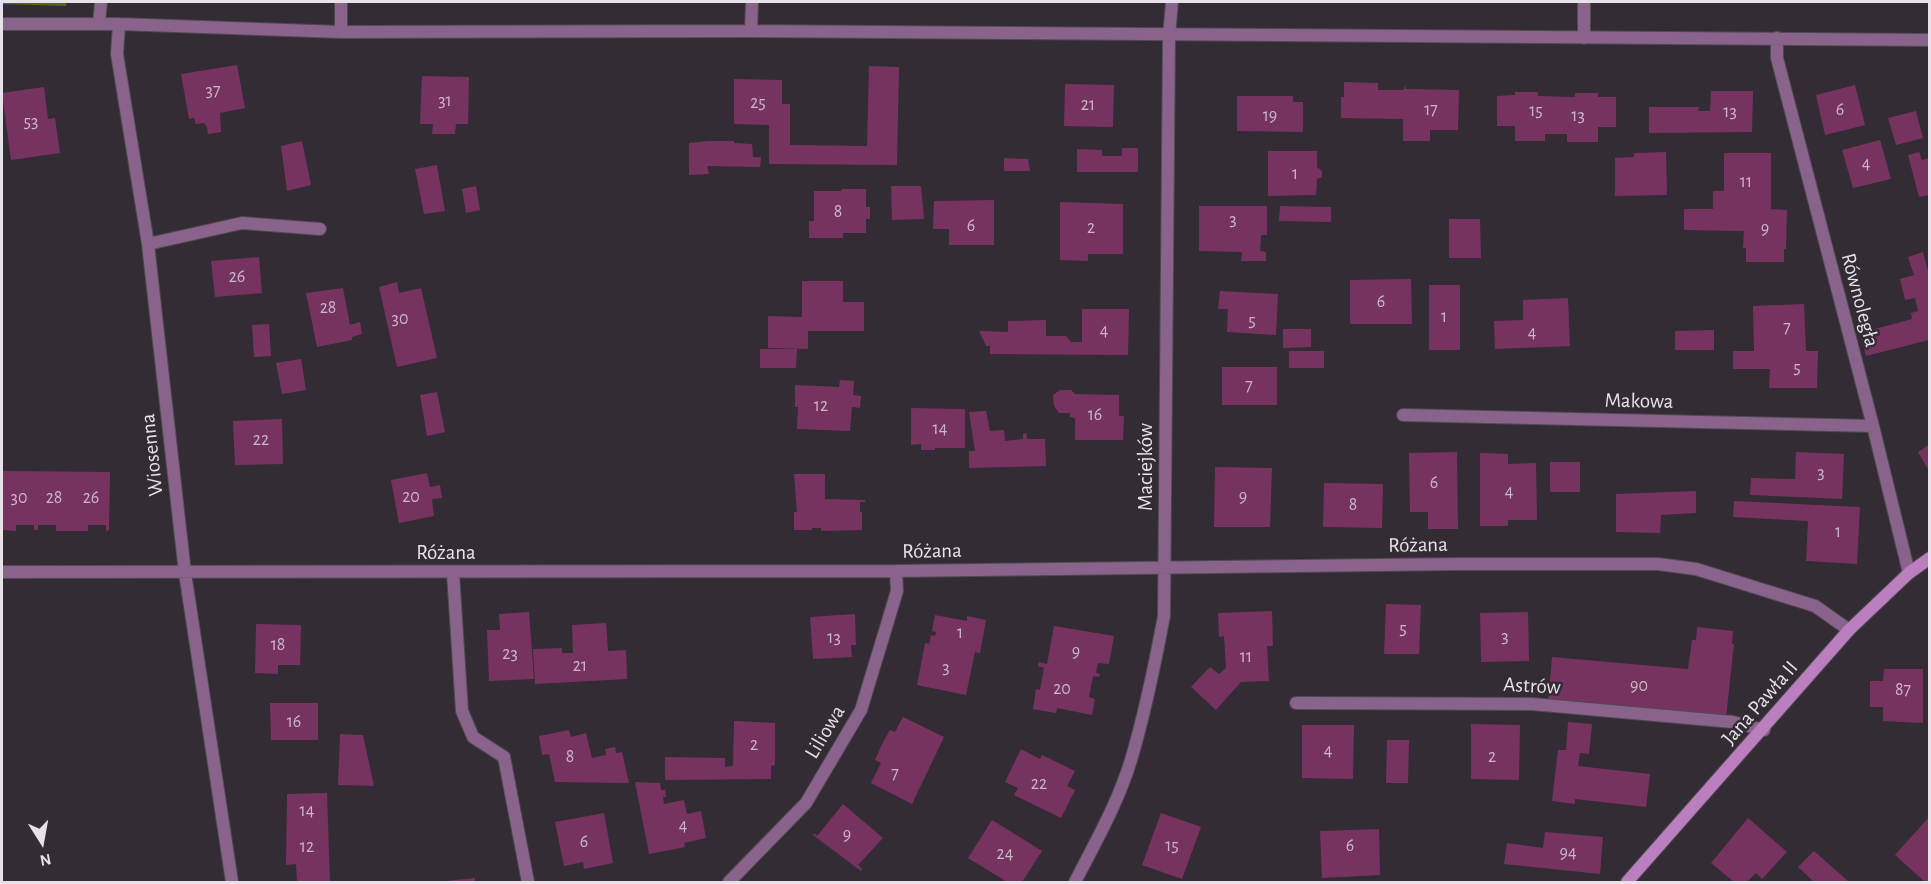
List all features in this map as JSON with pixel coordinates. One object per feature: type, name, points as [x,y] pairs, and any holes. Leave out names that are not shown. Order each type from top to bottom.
[{"type":"street","points":[[99,23],[101,2]]},
{"type":"street","points":[[341,2],[341,32]]},
{"type":"street","points":[[751,31],[752,2]]},
{"type":"street","name":"Maciejków","points":[[1075,882],[1105,824],[1130,762],[1151,686],[1164,616],[1168,36],[1172,2]]},
{"type":"street","points":[[1584,2],[1584,38]]},
{"type":"street","points":[[2,24],[99,23],[341,32],[751,31],[1168,36],[1929,40]]},
{"type":"street","name":"Wiosenna","points":[[119,24],[117,54],[148,244],[185,573],[232,882]]},
{"type":"street","name":"Równoległa","points":[[1777,38],[1777,58],[1909,573]]},
{"type":"street","points":[[148,244],[242,223],[320,229]]},
{"type":"street","name":"Makowa","points":[[1403,415],[1873,426]]},
{"type":"street","name":"Jana Pawła II","points":[[1628,882],[1764,730],[1849,630],[1909,573],[1929,558]]},
{"type":"street","name":"Różana","points":[[2,572],[896,571],[1457,564],[1658,564],[1696,569],[1815,606],[1849,630]]},
{"type":"street","name":"Liliowa","points":[[729,882],[806,803],[861,710],[897,591],[896,571]]},
{"type":"street","points":[[453,573],[462,711],[473,737],[504,757],[528,882]]},
{"type":"street","name":"Astrów","points":[[1296,703],[1532,704],[1733,722],[1764,730]]},
{"type":"green space","points":[[2,2],[67,2],[66,6],[2,4]]},
{"type":"building","points":[[237,65],[245,108],[220,113],[221,132],[208,134],[204,123],[196,124],[194,118],[189,119],[181,74]]},
{"type":"building","points":[[869,66],[899,67],[897,165],[769,164],[769,125],[734,124],[734,79],[782,80],[782,104],[790,104],[790,145],[867,146]]},
{"type":"building","points":[[422,76],[469,77],[468,124],[456,124],[455,134],[432,134],[433,124],[420,124]]},
{"type":"building","points":[[1344,82],[1378,83],[1378,90],[1404,90],[1405,84],[1406,89],[1459,90],[1458,130],[1430,130],[1430,141],[1403,141],[1403,119],[1341,118]]},
{"type":"building","points":[[1065,84],[1114,85],[1113,127],[1064,126]]},
{"type":"building","points":[[1855,85],[1865,125],[1825,135],[1816,95]]},
{"type":"building","points":[[44,87],[48,119],[55,118],[60,153],[11,160],[2,93]]},
{"type":"building","points":[[1711,91],[1753,91],[1752,132],[1649,133],[1649,107],[1699,107],[1698,111],[1710,111]]},
{"type":"building","points":[[1515,92],[1538,92],[1538,96],[1575,97],[1575,93],[1598,93],[1598,97],[1616,97],[1616,127],[1598,127],[1598,142],[1567,142],[1567,134],[1545,134],[1545,141],[1515,141],[1515,126],[1497,126],[1497,96],[1515,95]]},
{"type":"building","points":[[1237,96],[1293,96],[1293,102],[1303,102],[1303,132],[1237,131]]},
{"type":"building","points":[[1916,111],[1923,138],[1896,145],[1888,118]]},
{"type":"building","points":[[1880,140],[1891,179],[1853,188],[1842,150]]},
{"type":"building","points":[[302,141],[311,185],[287,191],[281,146]]},
{"type":"building","points":[[708,141],[752,144],[753,157],[761,157],[760,167],[707,166],[709,174],[689,175],[689,143]]},
{"type":"building","points":[[1122,148],[1138,148],[1138,172],[1077,172],[1077,149],[1102,150],[1102,156],[1122,156]]},
{"type":"building","points":[[1268,151],[1317,151],[1317,167],[1322,171],[1322,177],[1317,179],[1316,195],[1268,196]]},
{"type":"building","points":[[1666,152],[1667,195],[1615,196],[1615,158],[1634,157],[1634,153]]},
{"type":"building","points":[[1919,152],[1922,160],[1929,158],[1929,195],[1919,197],[1908,155]]},
{"type":"building","points":[[1724,153],[1771,153],[1771,209],[1787,210],[1784,262],[1746,262],[1746,248],[1743,248],[1744,231],[1684,230],[1684,209],[1713,209],[1713,191],[1724,191]]},
{"type":"building","points":[[1004,158],[1028,159],[1030,171],[1004,171]]},
{"type":"building","points":[[437,165],[445,211],[424,214],[415,169]]},
{"type":"building","points":[[476,186],[480,210],[466,213],[462,189]]},
{"type":"building","points":[[891,186],[921,186],[924,219],[892,220]]},
{"type":"building","points":[[842,189],[866,189],[866,207],[870,207],[870,219],[866,219],[866,233],[843,233],[843,238],[809,238],[809,221],[814,221],[814,191],[841,191]]},
{"type":"building","points":[[994,200],[994,245],[949,245],[949,229],[933,229],[934,201]]},
{"type":"building","points":[[1060,202],[1123,204],[1123,254],[1088,254],[1088,261],[1060,260]]},
{"type":"building","points":[[1199,206],[1267,206],[1267,235],[1261,235],[1260,251],[1266,252],[1266,261],[1241,261],[1242,252],[1199,251]]},
{"type":"building","points":[[1280,206],[1331,207],[1331,222],[1279,221]]},
{"type":"building","points":[[1449,219],[1480,219],[1481,258],[1449,258]]},
{"type":"building","points":[[1923,252],[1929,275],[1929,340],[1866,356],[1860,333],[1912,319],[1911,313],[1918,311],[1915,298],[1905,300],[1900,279],[1914,275],[1908,257]]},
{"type":"building","points":[[259,257],[262,293],[215,297],[211,261]]},
{"type":"building","points":[[1411,279],[1412,324],[1350,324],[1350,280]]},
{"type":"building","points":[[802,281],[843,281],[843,302],[864,302],[864,331],[808,331],[808,349],[768,348],[768,316],[802,317]]},
{"type":"building","points":[[397,282],[399,293],[421,288],[437,358],[397,367],[379,287]]},
{"type":"building","points":[[1429,285],[1460,285],[1460,350],[1429,350]]},
{"type":"building","points":[[343,288],[350,325],[360,322],[362,334],[352,337],[352,340],[317,347],[306,293]]},
{"type":"building","points":[[1220,291],[1278,294],[1276,335],[1227,332],[1228,309],[1218,309]]},
{"type":"building","points":[[1568,298],[1570,346],[1495,349],[1494,321],[1523,320],[1523,300]]},
{"type":"building","points":[[1804,304],[1806,351],[1818,351],[1817,388],[1769,388],[1770,369],[1733,369],[1733,351],[1754,351],[1753,306]]},
{"type":"building","points":[[1082,309],[1129,309],[1128,355],[990,354],[990,346],[986,346],[979,331],[1008,332],[1008,321],[1046,320],[1046,336],[1066,336],[1071,342],[1082,342]]},
{"type":"building","points":[[269,324],[271,356],[254,357],[252,325]]},
{"type":"building","points":[[1283,329],[1311,329],[1311,347],[1283,348]]},
{"type":"building","points":[[1714,330],[1714,350],[1675,350],[1675,331]]},
{"type":"building","points":[[760,349],[797,349],[796,368],[760,368]]},
{"type":"building","points":[[1289,351],[1324,351],[1324,368],[1289,368]]},
{"type":"building","points":[[301,359],[306,390],[282,394],[276,363]]},
{"type":"building","points":[[1222,367],[1277,367],[1277,405],[1222,405]]},
{"type":"building","points":[[840,380],[854,381],[853,395],[861,396],[860,408],[852,407],[850,431],[797,429],[798,407],[795,407],[795,385],[839,387]]},
{"type":"building","points":[[1060,390],[1071,390],[1075,394],[1119,395],[1119,416],[1124,416],[1123,440],[1075,440],[1075,418],[1070,417],[1070,413],[1059,413],[1054,406],[1053,395]]},
{"type":"building","points":[[437,392],[445,432],[427,436],[420,395]]},
{"type":"building","points":[[911,408],[965,409],[965,448],[921,450],[921,444],[911,445]]},
{"type":"building","points":[[986,411],[990,431],[1004,430],[1005,441],[1023,439],[1023,434],[1026,433],[1027,439],[1045,439],[1046,466],[969,468],[969,451],[975,451],[969,412]]},
{"type":"building","points":[[282,419],[283,464],[235,465],[233,421]]},
{"type":"building","points":[[1929,445],[1929,471],[1918,452]]},
{"type":"building","points":[[1457,452],[1458,529],[1428,529],[1428,512],[1410,512],[1409,453]]},
{"type":"building","points":[[1796,452],[1844,454],[1842,499],[1750,495],[1751,478],[1795,479]]},
{"type":"building","points":[[1480,453],[1508,454],[1508,464],[1536,463],[1537,520],[1508,520],[1508,526],[1480,526]]},
{"type":"building","points":[[1550,462],[1580,462],[1580,492],[1550,492]]},
{"type":"building","points":[[1215,467],[1272,468],[1270,527],[1214,527]]},
{"type":"building","points":[[2,471],[110,472],[109,530],[106,531],[106,525],[88,525],[88,531],[56,531],[56,525],[38,525],[38,530],[34,530],[34,525],[16,525],[16,531],[2,530]]},
{"type":"building","points":[[427,473],[430,487],[440,485],[442,498],[432,499],[434,516],[399,523],[391,480]]},
{"type":"building","points":[[794,474],[825,474],[825,499],[865,500],[865,502],[860,502],[862,530],[821,531],[821,528],[812,528],[812,530],[794,530],[794,512],[797,512]]},
{"type":"building","points":[[1324,483],[1383,484],[1382,528],[1323,527]]},
{"type":"building","points":[[1696,491],[1696,513],[1661,515],[1660,533],[1616,532],[1616,494]]},
{"type":"building","points":[[1734,501],[1860,507],[1857,564],[1806,561],[1808,521],[1733,517]]},
{"type":"building","points":[[1386,604],[1421,605],[1419,654],[1384,654]]},
{"type":"building","points":[[1272,611],[1273,646],[1267,646],[1269,681],[1241,682],[1216,710],[1191,687],[1210,667],[1219,674],[1226,668],[1224,636],[1219,637],[1218,613]]},
{"type":"building","points":[[529,612],[534,679],[489,681],[487,630],[500,630],[499,614]]},
{"type":"building","points":[[1528,612],[1529,661],[1481,662],[1480,613]]},
{"type":"building","points":[[855,614],[856,645],[851,645],[852,657],[813,659],[810,617]]},
{"type":"building","points":[[935,615],[967,621],[967,616],[986,620],[980,653],[975,652],[966,695],[917,685],[925,643],[929,644],[931,635],[935,636],[936,632],[932,631]]},
{"type":"building","points":[[606,623],[608,651],[626,650],[627,679],[535,684],[533,649],[562,648],[562,653],[573,653],[572,625]]},
{"type":"building","points":[[256,624],[301,625],[300,665],[278,665],[278,674],[255,673]]},
{"type":"building","points":[[1054,626],[1114,636],[1109,664],[1098,663],[1096,673],[1100,674],[1099,677],[1093,676],[1089,697],[1095,699],[1092,715],[1057,708],[1056,713],[1033,709],[1036,689],[1040,690],[1044,668],[1038,666],[1039,662],[1047,664]]},
{"type":"building","points":[[1697,627],[1733,631],[1732,644],[1734,644],[1726,718],[1548,703],[1552,657],[1688,669],[1692,640],[1696,640]]},
{"type":"building","points":[[1884,669],[1923,669],[1923,723],[1883,721],[1883,707],[1870,707],[1870,681],[1883,681]]},
{"type":"building","points":[[270,703],[318,703],[318,740],[271,740]]},
{"type":"building","points":[[903,717],[944,737],[912,804],[871,783],[881,763],[875,760],[882,744],[890,730],[895,732]]},
{"type":"building","points":[[734,721],[775,723],[775,765],[771,766],[771,779],[665,780],[665,757],[725,758],[725,767],[733,766]]},
{"type":"building","points":[[1568,722],[1592,724],[1589,754],[1580,753],[1578,766],[1650,774],[1646,807],[1575,799],[1575,804],[1552,801],[1558,750],[1566,750]]},
{"type":"building","points":[[1471,724],[1520,725],[1519,780],[1471,779]]},
{"type":"building","points":[[1302,725],[1354,725],[1353,779],[1302,778]]},
{"type":"building","points":[[569,730],[571,737],[586,733],[592,758],[606,755],[605,749],[615,747],[616,753],[622,752],[629,783],[555,782],[549,754],[542,755],[539,736]]},
{"type":"building","points":[[340,734],[363,735],[374,786],[338,785]]},
{"type":"building","points":[[1387,740],[1409,740],[1408,783],[1386,783]]},
{"type":"building","points":[[1021,749],[1040,759],[1042,755],[1075,771],[1067,786],[1075,790],[1061,818],[1014,795],[1018,788],[1005,782]]},
{"type":"building","points":[[635,782],[660,783],[661,790],[665,790],[664,804],[684,800],[687,814],[701,811],[706,838],[684,843],[685,847],[649,854]]},
{"type":"building","points":[[327,793],[330,882],[297,882],[296,864],[286,865],[287,794]]},
{"type":"building","points":[[843,804],[883,838],[858,865],[861,871],[813,835],[814,833],[817,836]]},
{"type":"building","points":[[604,813],[613,863],[584,869],[583,862],[564,866],[555,822]]},
{"type":"building","points":[[1161,813],[1201,827],[1182,879],[1142,865]]},
{"type":"building","points":[[1929,817],[1929,882],[1925,882],[1895,855]]},
{"type":"building","points":[[1748,818],[1787,852],[1762,879],[1756,873],[1747,882],[1734,882],[1711,863]]},
{"type":"building","points":[[992,820],[1042,851],[1022,882],[1007,882],[968,858]]},
{"type":"building","points":[[1379,829],[1380,875],[1322,878],[1320,831]]},
{"type":"building","points":[[1545,832],[1603,837],[1600,874],[1504,864],[1507,843],[1543,848]]},
{"type":"building","points":[[1814,851],[1848,881],[1814,882],[1798,867]]},
{"type":"building","points":[[475,878],[475,882],[446,882],[446,881]]}]
